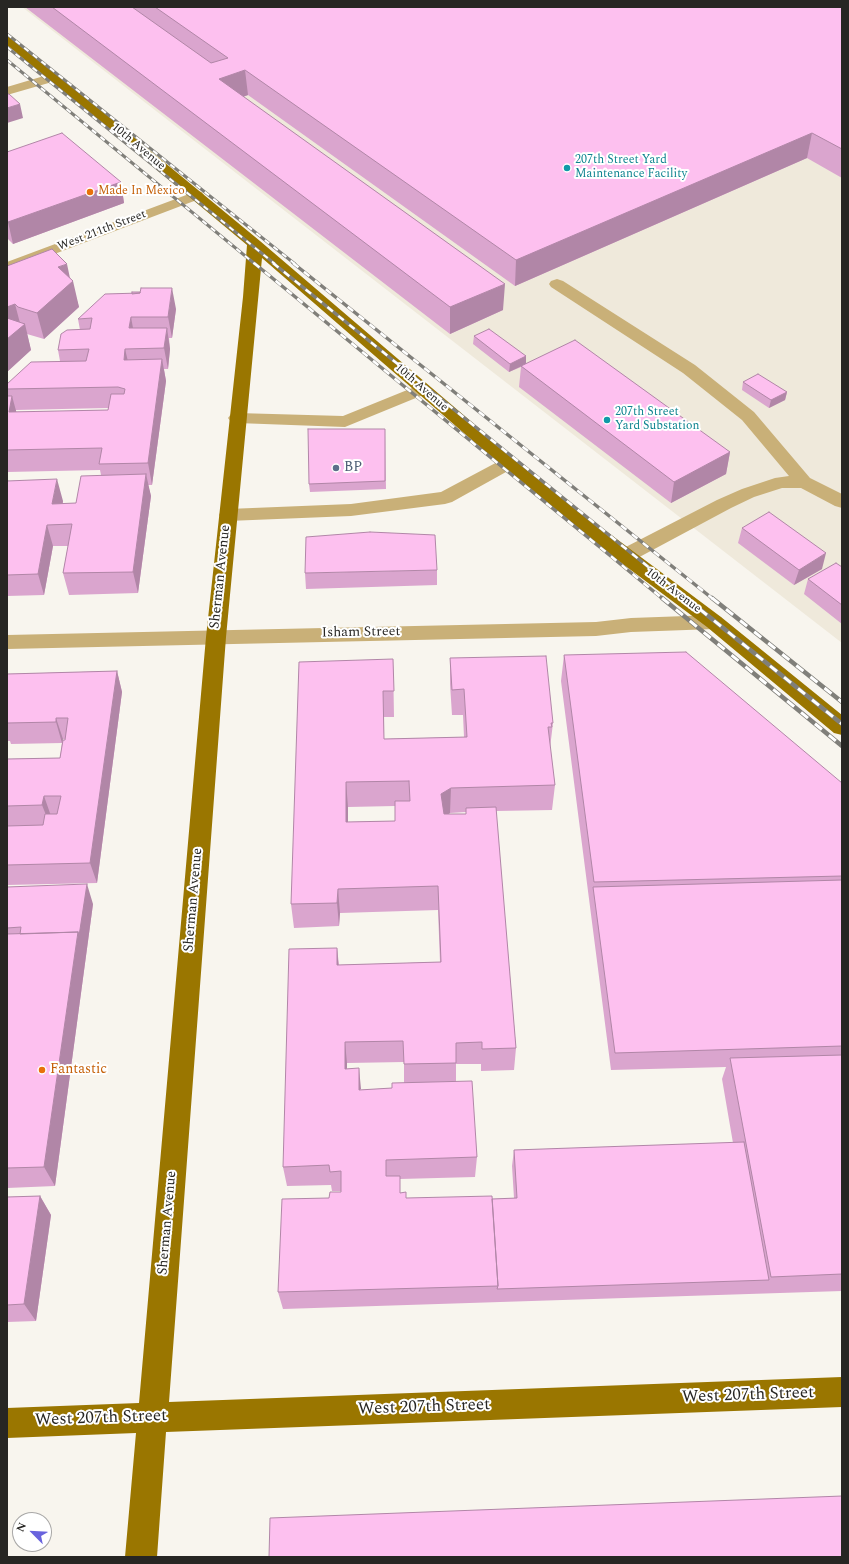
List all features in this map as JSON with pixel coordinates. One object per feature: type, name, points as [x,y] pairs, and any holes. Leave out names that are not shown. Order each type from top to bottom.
[{"type":"main road","name":"10th Avenue","points":[[7,39],[197,195],[509,463],[625,556],[714,622],[842,727]]},
{"type":"main road","name":"Sherman Avenue","points":[[140,1557],[216,637],[237,418],[251,297],[255,244]]},
{"type":"main road","name":"West 207th Street","points":[[7,1423],[842,1392]]},
{"type":"street","points":[[7,91],[54,77]]},
{"type":"street","name":"West 211th Street","points":[[7,267],[197,195]]},
{"type":"street","points":[[557,284],[689,369],[748,416],[804,482],[842,502]]},
{"type":"street","points":[[237,418],[346,429],[422,389]]},
{"type":"street","points":[[228,515],[350,503],[444,498],[509,463]]},
{"type":"street","points":[[625,556],[748,493],[781,482],[804,482]]},
{"type":"street","name":"Isham Street","points":[[7,642],[596,629],[631,625],[714,622]]},
{"type":"shaded area","points":[[22,7],[842,7],[842,643]]},
{"type":"building","name":"207th Street Yard Maintenance Facility","points":[[52,7],[132,7],[211,63],[228,58],[155,7],[842,7],[842,149],[812,133],[516,260],[245,70],[219,79],[505,284],[450,307]]},
{"type":"building","points":[[7,94],[9,94],[20,104],[7,108]]},
{"type":"building","points":[[62,133],[121,182],[7,222],[7,152]]},
{"type":"building","points":[[52,249],[67,264],[58,267],[73,281],[37,313],[18,307],[15,304],[7,307],[7,266]]},
{"type":"building","points":[[141,288],[172,288],[168,317],[131,317],[129,328],[167,328],[164,348],[125,349],[124,360],[162,359],[148,463],[99,464],[102,448],[7,450],[7,396],[12,396],[9,412],[108,410],[111,394],[124,394],[125,389],[118,387],[7,389],[7,384],[31,362],[86,361],[89,349],[58,350],[61,334],[67,330],[90,329],[92,318],[78,319],[105,294],[140,293]]},
{"type":"building","points":[[132,292],[140,292],[140,293],[132,294]]},
{"type":"building","points":[[7,318],[25,324],[7,339]]},
{"type":"building","points":[[489,329],[526,356],[510,364],[474,336]]},
{"type":"building","points":[[575,340],[730,452],[674,482],[521,366]]},
{"type":"building","points":[[758,374],[787,392],[771,400],[743,382]]},
{"type":"building","points":[[308,429],[385,429],[385,481],[309,484]]},
{"type":"building","points":[[146,474],[133,572],[63,573],[72,524],[47,525],[38,574],[7,575],[7,481],[57,479],[52,504],[76,503],[81,476]]},
{"type":"building","points":[[769,512],[826,553],[799,570],[742,528]]},
{"type":"building","points":[[370,532],[435,535],[437,570],[305,573],[306,537]]},
{"type":"building","points":[[836,563],[842,567],[842,605],[808,579]]},
{"type":"building","points":[[686,652],[842,783],[842,876],[594,882],[564,655]]},
{"type":"building","points":[[546,656],[553,723],[551,723],[552,727],[548,727],[555,785],[451,788],[441,794],[444,814],[466,814],[466,808],[496,807],[516,1048],[482,1049],[482,1042],[456,1043],[456,1063],[404,1064],[403,1041],[345,1042],[345,1069],[359,1068],[359,1090],[392,1088],[392,1083],[472,1081],[477,1157],[386,1160],[386,1176],[400,1176],[400,1193],[406,1192],[406,1198],[492,1196],[498,1286],[278,1292],[282,1199],[329,1198],[330,1192],[341,1192],[341,1171],[330,1172],[329,1165],[283,1167],[289,949],[337,948],[337,965],[441,962],[438,886],[338,889],[337,903],[291,904],[299,662],[393,659],[394,691],[383,691],[384,739],[467,737],[464,689],[452,690],[450,658]],"holes":[[[409,781],[410,801],[395,801],[395,821],[346,822],[346,782]]]},
{"type":"building","points":[[117,671],[90,863],[7,865],[7,826],[43,825],[45,814],[57,814],[61,796],[44,796],[42,805],[7,806],[7,759],[60,758],[63,740],[65,740],[68,718],[56,718],[56,722],[7,723],[7,674]]},
{"type":"building","points":[[842,880],[842,1046],[615,1053],[593,887]]},
{"type":"building","points":[[87,884],[79,936],[78,932],[20,934],[21,927],[7,928],[7,887]]},
{"type":"building","points":[[78,932],[44,1167],[7,1168],[7,934]]},
{"type":"building","points":[[842,1055],[842,1274],[771,1277],[730,1058]]},
{"type":"building","points":[[744,1142],[769,1280],[497,1289],[492,1199],[517,1198],[514,1150]]},
{"type":"building","points":[[40,1196],[24,1304],[7,1305],[7,1197]]},
{"type":"building","points":[[842,1496],[842,1557],[269,1557],[270,1518]]},
{"type":"railway","points":[[7,34],[295,264]]},
{"type":"railway","points":[[7,47],[275,264]]},
{"type":"railway","points":[[7,60],[255,264]]},
{"type":"railway","points":[[254,263],[663,599]]},
{"type":"railway","points":[[273,263],[688,599]]},
{"type":"railway","points":[[293,263],[713,599]]},
{"type":"railway","points":[[662,598],[842,746]]},
{"type":"railway","points":[[686,598],[842,724]]},
{"type":"railway","points":[[712,598],[842,702]]},
{"type":"place","name":"207th Street Yard Maintenance Facility","points":[[567,168]]},
{"type":"place","name":"Made In Mexico","points":[[90,192]]},
{"type":"place","name":"207th Street Yard Substation","points":[[607,420]]},
{"type":"place","name":"BP","points":[[336,468]]},
{"type":"place","name":"Fantastic","points":[[42,1070]]}]
